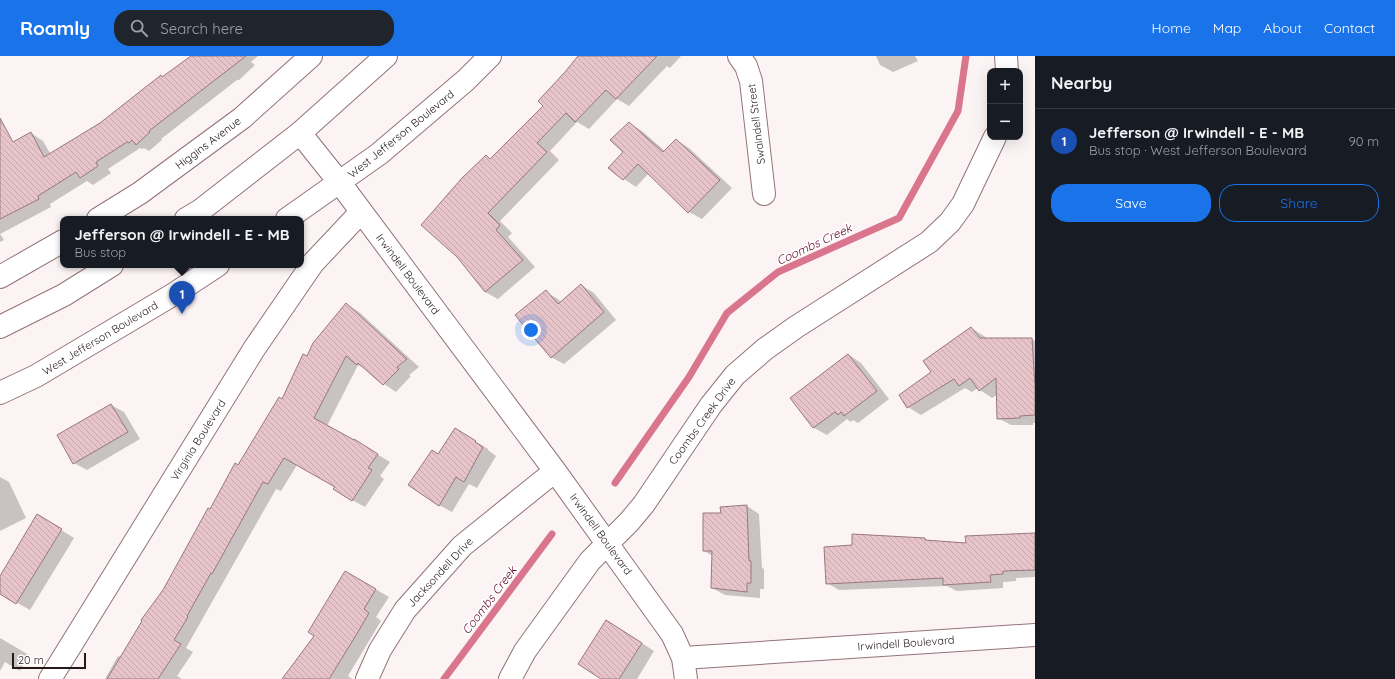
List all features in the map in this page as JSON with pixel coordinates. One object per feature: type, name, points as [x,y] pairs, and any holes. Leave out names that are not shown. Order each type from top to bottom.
[{"type":"street","name":"Higgins Avenue","points":[[103,216],[140,193],[242,118],[311,56]]},
{"type":"street","points":[[191,216],[300,133],[386,56]]},
{"type":"street","name":"West Jefferson Boulevard","points":[[291,216],[340,183],[390,144],[466,80],[490,56]]},
{"type":"street","name":"Swaindell Street","points":[[739,56],[746,66],[751,81],[764,194]]},
{"type":"street","points":[[1006,56],[1006,68]]},
{"type":"street","name":"Irwindell Boulevard","points":[[300,133],[340,183],[608,543],[672,634],[684,669],[1035,635]]},
{"type":"street","name":"Coombs Creek Drive","points":[[510,679],[525,651],[590,561],[629,522],[644,504],[711,404],[736,375],[764,350],[796,327],[929,242],[950,222],[963,204],[994,140]]},
{"type":"street","name":"Virginia Boulevard","points":[[50,679],[254,349],[313,263],[361,212]]},
{"type":"street","points":[[0,277],[60,242]]},
{"type":"street","points":[[0,327],[64,295],[107,268]]},
{"type":"street","name":"West Jefferson Boulevard","points":[[0,394],[36,376],[174,294],[213,268]]},
{"type":"street","name":"Jacksondell Drive","points":[[367,679],[380,650],[405,610],[462,546],[555,470]]},
{"type":"building","points":[[191,56],[246,56],[149,131],[150,132],[136,145],[132,140],[129,143],[127,142],[96,162],[98,166],[80,178],[76,172],[38,196],[39,199],[0,219],[0,118],[13,142],[31,132],[44,157],[100,123],[161,75],[162,77]]},
{"type":"building","points":[[578,56],[657,56],[616,99],[606,90],[575,122],[566,113],[537,143],[547,152],[488,213],[500,225],[496,230],[523,260],[485,292],[457,257],[421,225],[462,178],[486,155],[490,159],[543,106],[538,101]]},
{"type":"building","points":[[629,122],[663,152],[676,139],[720,180],[688,213],[638,164],[623,180],[608,168],[623,152],[610,140]]},
{"type":"building","points":[[581,284],[604,312],[551,358],[515,315],[546,290],[558,304]]},
{"type":"building","points":[[346,303],[407,359],[397,367],[399,369],[383,385],[358,363],[357,365],[346,356],[314,418],[354,439],[378,454],[368,468],[372,470],[352,501],[333,489],[335,487],[284,458],[268,484],[263,482],[212,574],[211,573],[174,640],[181,644],[158,679],[107,679],[142,621],[141,620],[163,590],[208,508],[210,509],[235,463],[238,465],[279,397],[282,399],[303,354],[307,356],[313,343]]},
{"type":"building","points":[[971,327],[980,338],[1032,338],[1035,415],[1020,416],[1020,418],[997,419],[996,378],[979,391],[970,378],[959,386],[954,379],[907,408],[899,395],[931,372],[923,361]]},
{"type":"building","points":[[848,354],[877,391],[844,416],[841,412],[838,415],[835,412],[813,428],[790,398]]},
{"type":"building","points":[[111,404],[128,432],[73,464],[57,435]]},
{"type":"building","points":[[455,428],[483,447],[464,482],[456,477],[439,506],[408,485],[432,450],[438,454]]},
{"type":"building","points":[[747,505],[751,583],[747,583],[747,592],[711,588],[712,551],[703,551],[703,513],[721,513],[720,507]]},
{"type":"building","points":[[37,514],[62,529],[16,604],[0,594],[0,576]]},
{"type":"building","points":[[1035,533],[1035,570],[1003,571],[1003,574],[990,575],[991,582],[943,585],[943,578],[826,584],[824,547],[852,545],[852,534],[925,538],[925,540],[966,543],[965,536]]},
{"type":"building","points":[[345,571],[376,589],[364,609],[369,613],[355,637],[329,679],[282,679],[314,636],[308,632]]},
{"type":"building","points":[[606,620],[642,643],[619,679],[601,679],[578,664]]},
{"type":"waterway","name":"Coombs Creek","points":[[615,483],[689,377],[727,313],[778,272],[899,218],[958,111],[966,56]]},
{"type":"waterway","name":"Coombs Creek","points":[[444,679],[552,534]]},
{"type":"place","name":"Jefferson @ Irwindell - E - MB","points":[[182,314]]}]
